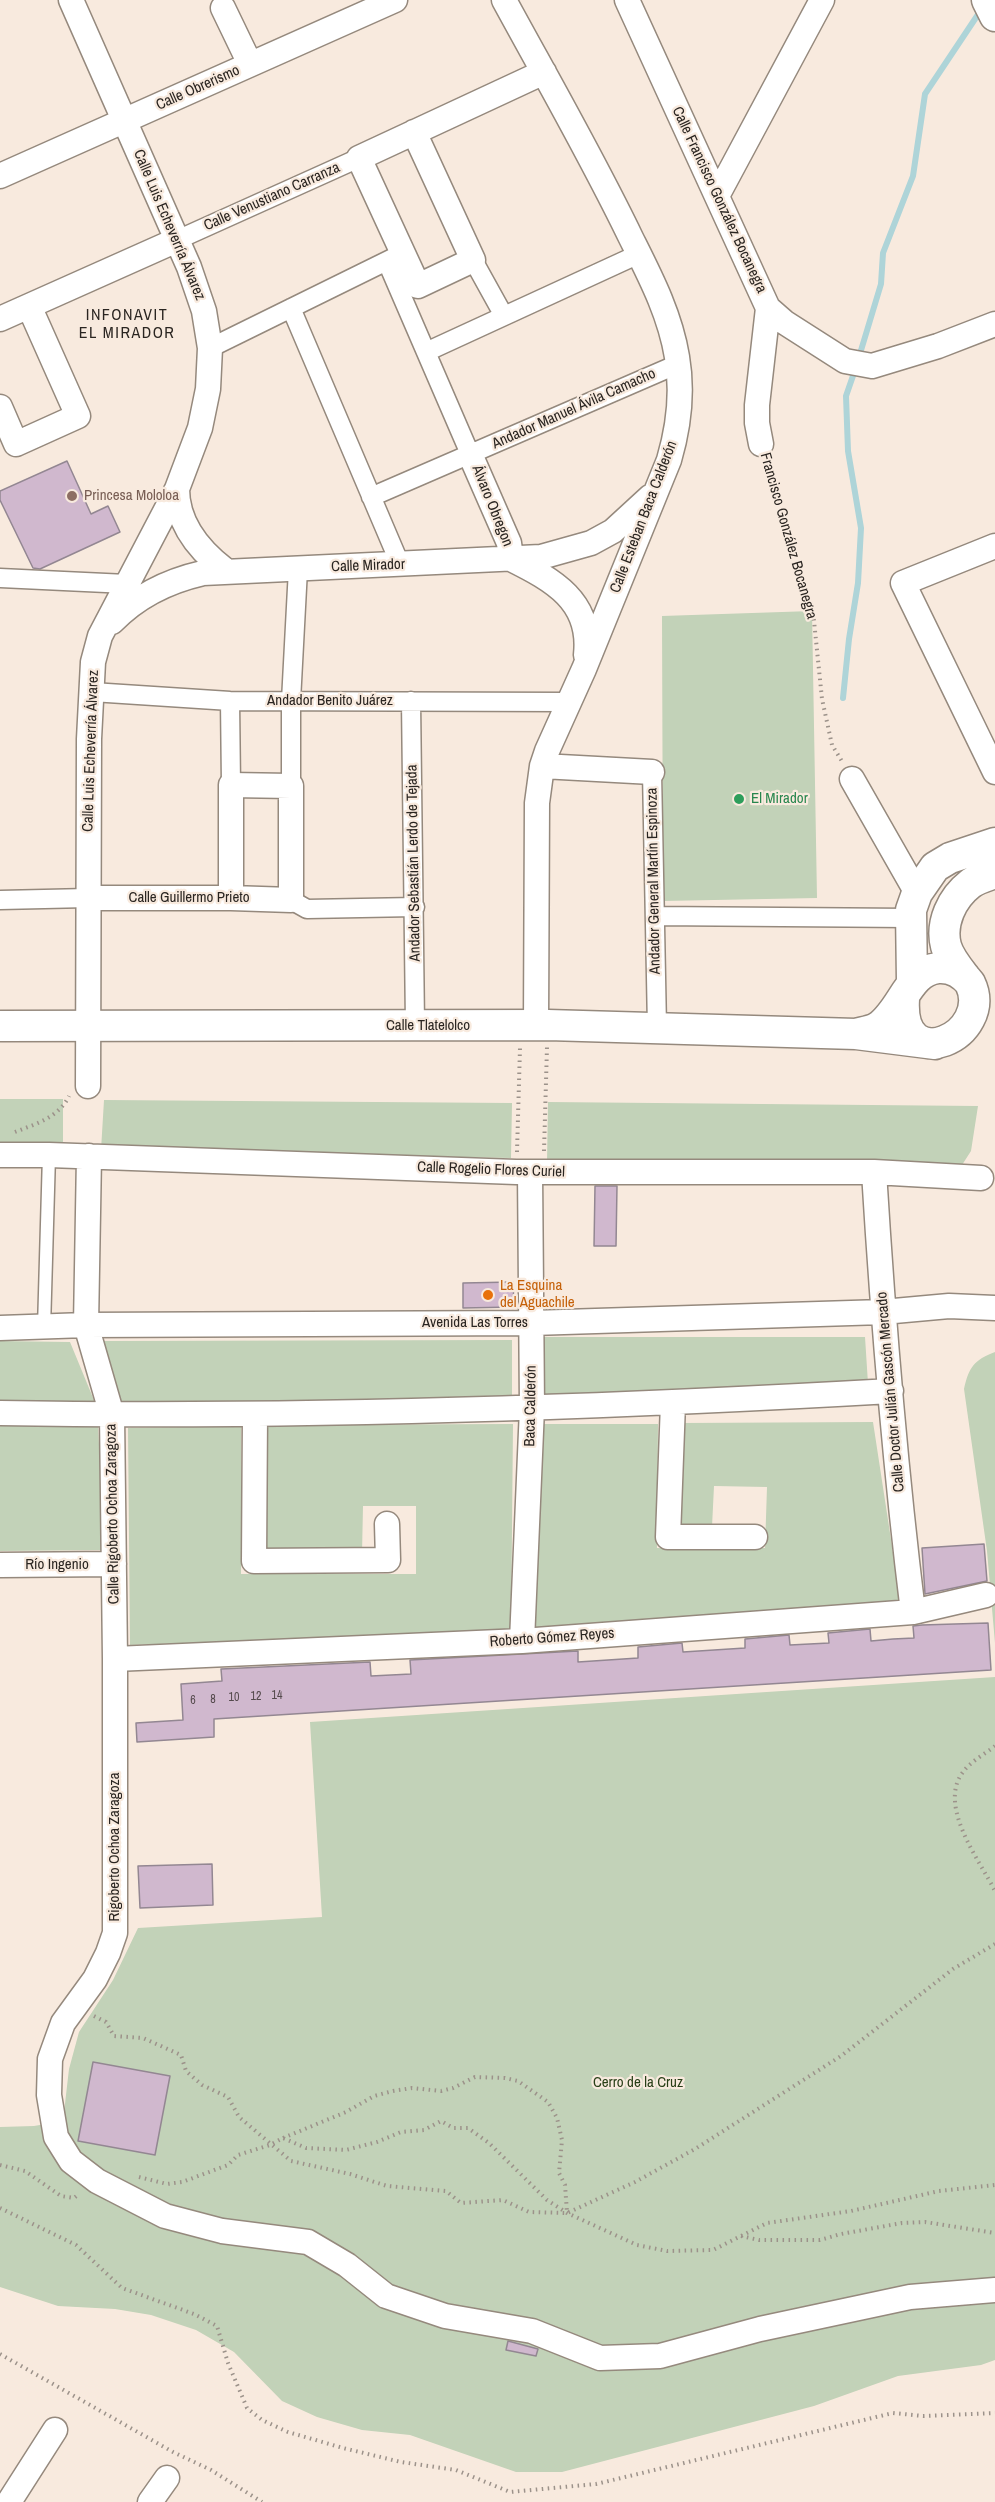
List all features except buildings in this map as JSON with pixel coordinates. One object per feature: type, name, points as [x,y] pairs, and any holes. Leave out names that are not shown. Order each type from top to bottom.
[{"type":"street","name":"Calle Luis Echeverría Álvarez","points":[[71,0],[177,240],[204,311],[210,348],[208,389],[200,428],[177,489],[100,636],[93,662],[88,898],[88,1086]]},
{"type":"street","name":"Calle Obrerismo","points":[[0,176],[250,64],[352,9],[395,0]]},
{"type":"street","name":"Calle Esteban Baca Calderón","points":[[504,0],[611,195],[664,308],[678,363],[680,406],[676,434],[656,491],[542,766],[537,803],[535,1026]]},
{"type":"street","name":"Calle Francisco González Bocanegra","points":[[627,0],[768,308],[757,405],[757,423],[761,444]]},
{"type":"street","points":[[717,196],[822,0]]},
{"type":"street","points":[[987,0],[995,15]]},
{"type":"street","points":[[221,4],[250,64]]},
{"type":"street","name":"Calle Venustiano Carranza","points":[[0,319],[359,158],[544,72]]},
{"type":"street","points":[[414,132],[473,260],[504,316]]},
{"type":"street","points":[[359,158],[426,352],[470,454]]},
{"type":"street","points":[[426,352],[639,254]]},
{"type":"street","points":[[395,258],[418,286],[473,260]]},
{"type":"street","points":[[210,348],[395,258]]},
{"type":"street","points":[[0,407],[5,433],[16,444],[78,416],[29,306]]},
{"type":"street","points":[[291,308],[400,564]]},
{"type":"street","points":[[768,308],[784,322],[844,361],[872,366],[995,324]]},
{"type":"street","name":"Andador Manuel Ávila Camacho","points":[[371,497],[678,363]]},
{"type":"street","name":"Álvaro Obregon","points":[[470,454],[509,543],[511,559]]},
{"type":"street","points":[[177,489],[177,506],[196,543],[225,570]]},
{"type":"street","name":"Calle Mirador","points":[[100,636],[121,613],[160,586],[180,579],[225,570],[298,569],[511,559],[563,552],[591,543],[613,531],[656,491]]},
{"type":"street","points":[[995,546],[903,583],[995,772]]},
{"type":"street","name":"Calle Mirador","points":[[511,559],[541,574],[564,591],[578,609],[586,628],[584,669]]},
{"type":"street","points":[[298,569],[291,701],[291,900],[307,909],[415,907]]},
{"type":"street","points":[[0,578],[127,584]]},
{"type":"street","name":"Andador Benito Juárez","points":[[92,692],[230,700],[568,702]]},
{"type":"street","points":[[230,700],[231,898]]},
{"type":"street","name":"Andador Sebastián Lerdo de Tejada","points":[[411,701],[415,1025]]},
{"type":"street","name":"Andador General Martín Espinoza","points":[[542,766],[652,772],[657,1028]]},
{"type":"street","points":[[852,779],[914,905]]},
{"type":"street","points":[[231,785],[291,786]]},
{"type":"street","points":[[935,1044],[923,1040],[914,1032],[903,1011],[908,990],[914,905],[935,867],[950,858],[995,843]]},
{"type":"street","points":[[965,977],[946,947],[948,914],[954,898],[971,882],[995,873]]},
{"type":"street","points":[[0,900],[88,898]]},
{"type":"street","name":"Calle Guillermo Prieto","points":[[88,898],[291,900]]},
{"type":"street","points":[[655,916],[914,905]]},
{"type":"street","points":[[908,990],[928,970],[948,969],[965,977]]},
{"type":"street","name":"Calle Tlatelolco","points":[[0,1026],[415,1025],[657,1028],[856,1034],[947,1044],[959,1040],[975,1022],[978,998],[965,977]]},
{"type":"street","name":"Calle Tlatelolco","points":[[856,1034],[876,1029],[908,990]]},
{"type":"street","name":"Calle Rogelio Flores Curiel","points":[[4,1145],[49,1155],[530,1172],[874,1172],[981,1178]]},
{"type":"street","name":"Calle Rigoberto Ochoa Zaragoza","points":[[88,1156],[86,1325],[111,1415],[115,1659]]},
{"type":"street","name":"Baca Calderón","points":[[522,1641],[532,1408],[530,1172]]},
{"type":"street","name":"Calle Doctor Julián Gascón Mercado","points":[[874,1172],[883,1312],[903,1533],[913,1612]]},
{"type":"street","name":"Avenida Las Torres","points":[[0,1328],[86,1325],[532,1323],[883,1312],[949,1306],[995,1308]]},
{"type":"street","points":[[0,1413],[255,1415],[673,1403],[891,1391]]},
{"type":"street","points":[[673,1403],[668,1537],[755,1536]]},
{"type":"street","points":[[255,1415],[255,1561],[387,1560],[387,1524]]},
{"type":"street","name":"Río Ingenio","points":[[0,1565],[114,1564]]},
{"type":"street","name":"Roberto Gómez Reyes","points":[[115,1659],[522,1641],[913,1612],[986,1595]]},
{"type":"street","name":"Rigoberto Ochoa Zaragoza","points":[[115,1659],[114,1933],[108,1953],[95,1979],[63,2023],[50,2059],[49,2095],[56,2137],[71,2161],[97,2181],[165,2216],[222,2232],[308,2242],[347,2265],[386,2296],[445,2316],[532,2331],[600,2358],[660,2356],[760,2329],[910,2298],[995,2290]]},
{"type":"street","points":[[9,2502],[55,2430]]},
{"type":"street","points":[[150,2502],[168,2478]]},
{"type":"lane","points":[[44,1328],[49,1155]]},
{"type":"path","name":"Francisco González Bocanegra","points":[[761,444],[813,611],[822,699],[832,745],[852,779]]},
{"type":"path","points":[[530,1172],[535,1026]]},
{"type":"path","points":[[530,1172],[535,1026]]},
{"type":"path","points":[[4,1145],[64,1107],[69,1095],[88,1086]]},
{"type":"path","points":[[995,1746],[962,1772],[954,1791],[956,1810],[963,1830],[978,1865],[995,1892]]},
{"type":"path","points":[[73,2009],[106,2022],[114,2036],[143,2038],[182,2055],[186,2071],[202,2085],[228,2097],[240,2117],[291,2161],[350,2174],[387,2186],[447,2192],[461,2204],[503,2200],[529,2212],[567,2213],[635,2182],[695,2149],[841,2056],[952,1969],[995,1944]]},
{"type":"path","points":[[131,2175],[166,2184],[182,2182],[228,2165],[238,2155],[251,2149],[270,2145],[346,2112],[374,2096],[412,2088],[441,2091],[475,2077],[505,2078],[518,2081],[548,2102],[557,2118],[562,2140],[559,2173],[565,2185],[567,2213]]},
{"type":"path","points":[[283,2138],[306,2148],[346,2150],[377,2142],[401,2132],[424,2130],[441,2121],[453,2128],[468,2128],[489,2143],[547,2200],[567,2213],[637,2245],[668,2251],[713,2250],[767,2223],[786,2219],[851,2211],[939,2191],[995,2185]]},
{"type":"path","points":[[0,2165],[25,2171],[61,2196],[74,2198],[97,2181]]},
{"type":"path","points":[[0,2208],[76,2245],[122,2288],[194,2314],[217,2326],[228,2363],[247,2408],[262,2420],[288,2432],[343,2448],[401,2462],[456,2470],[510,2492],[596,2484],[893,2414],[923,2416],[995,2412]]},
{"type":"path","points":[[740,2235],[759,2240],[820,2240],[841,2234],[925,2222],[995,2233]]},
{"type":"path","points":[[0,2354],[173,2452],[211,2470],[262,2502]]},
{"type":"green space","name":"El Mirador","points":[[812,611],[817,898],[663,901],[662,616]]},
{"type":"green space","points":[[0,1099],[63,1099],[63,1149],[0,1148]]},
{"type":"green space","points":[[104,1100],[512,1103],[511,1158],[101,1150]]},
{"type":"green space","points":[[548,1102],[978,1106],[971,1151],[962,1165],[953,1167],[547,1163]]},
{"type":"green space","points":[[542,1337],[865,1337],[869,1399],[540,1400]]},
{"type":"green space","points":[[512,1340],[512,1401],[121,1403],[99,1341]]},
{"type":"green space","points":[[0,1341],[70,1342],[96,1405],[0,1401]]},
{"type":"green space","points":[[995,1352],[995,1643],[987,1551],[964,1389],[973,1365]]},
{"type":"green space","points":[[873,1422],[901,1605],[535,1630],[540,1424],[658,1424],[657,1548],[765,1548],[767,1487],[714,1486],[712,1527],[679,1528],[679,1423]]},
{"type":"green space","points":[[0,1424],[98,1427],[105,1550],[0,1551]]},
{"type":"green space","points":[[513,1424],[511,1632],[130,1645],[128,1428],[241,1426],[241,1574],[416,1574],[416,1506],[363,1506],[362,1554],[264,1552],[266,1425]]},
{"type":"green space","name":"Cerro de la Cruz","points":[[995,1677],[995,2360],[981,2365],[898,2376],[814,2406],[562,2472],[516,2472],[410,2435],[362,2430],[317,2417],[282,2401],[234,2352],[196,2330],[151,2315],[115,2309],[58,2306],[0,2287],[0,2127],[34,2126],[63,2121],[69,2069],[79,2032],[113,1980],[138,1928],[322,1917],[310,1722]]},
{"type":"waterway","points":[[859,357],[881,284],[883,253],[913,176],[925,94],[981,10]]},
{"type":"waterway","points":[[843,698],[858,583],[861,528],[848,451],[846,396],[855,370]]},
{"type":"place","name":"Princesa Mololoa","points":[[72,496]]},
{"type":"place","name":"El Mirador","points":[[739,799]]},
{"type":"place","name":"La Esquina del Aguachile","points":[[488,1295]]},
{"type":"district","name":"INFONAVIT EL MIRADOR","points":[[127,325]]}]
